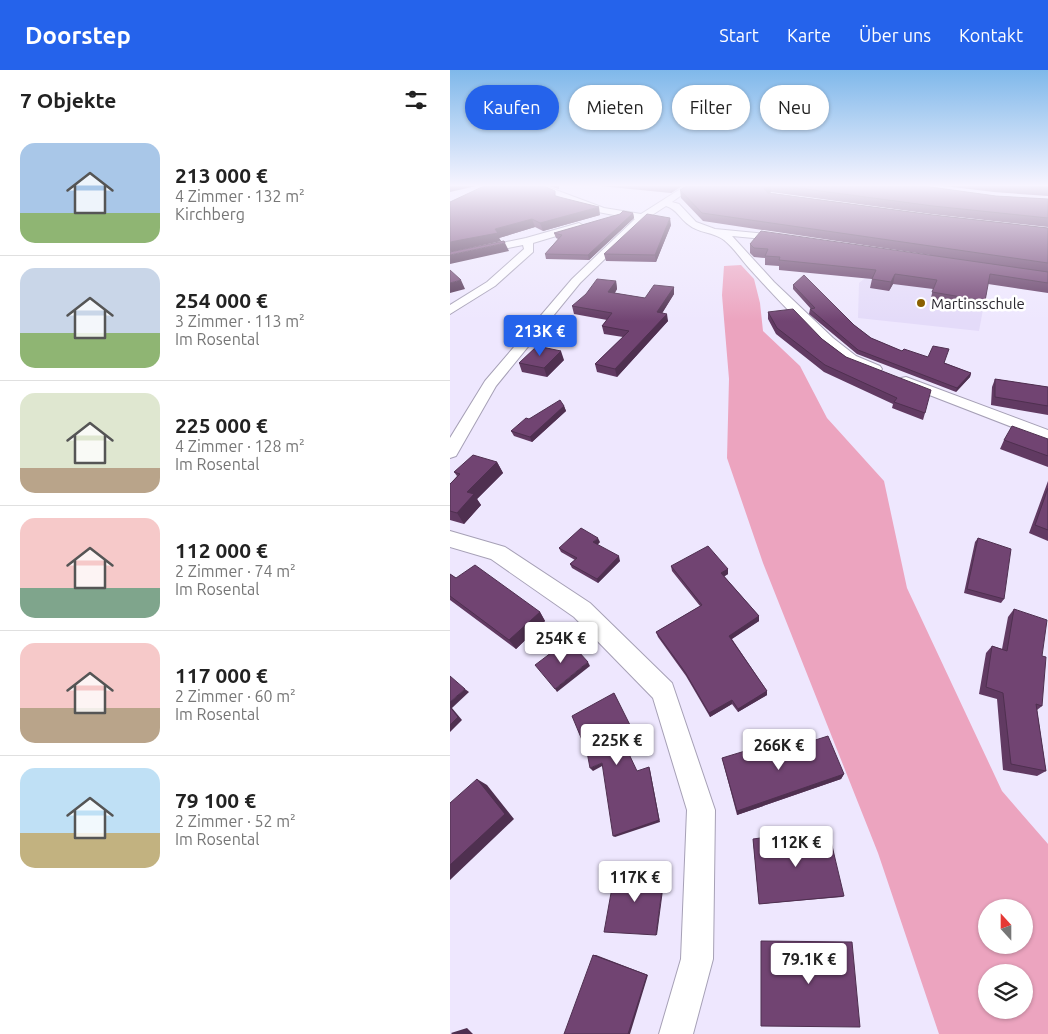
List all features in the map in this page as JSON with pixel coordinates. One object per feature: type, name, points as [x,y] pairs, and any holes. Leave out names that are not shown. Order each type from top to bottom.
[{"type":"street","points":[[450,257],[528,241],[563,231]]},
{"type":"street","points":[[450,452],[490,384],[576,281],[629,231]]},
{"type":"street","points":[[713,231],[733,243],[770,284],[822,335],[851,359],[1048,436]]},
{"type":"street","points":[[716,232],[764,235],[799,240]]},
{"type":"street","points":[[450,310],[491,284],[529,250],[528,241]]},
{"type":"street","points":[[450,538],[498,553],[582,610],[663,691],[701,810],[696,959],[676,1034]]},
{"type":"shaded area","name":"Martinsschule","points":[[892,258],[987,288],[979,331],[858,318],[859,283]]},
{"type":"shaded area","points":[[741,265],[754,279],[760,303],[763,331],[800,366],[827,418],[884,481],[907,588],[1002,791],[1048,844],[1048,1034],[939,1034],[878,853],[763,563],[727,458],[729,379],[722,295],[724,266]]},
{"type":"building","points":[[450,231],[496,231],[498,233],[450,242]]},
{"type":"building","points":[[561,231],[614,231],[588,255],[545,254],[562,235],[554,233]]},
{"type":"building","points":[[629,231],[665,231],[655,255],[604,254]]},
{"type":"building","points":[[761,231],[1048,272],[1048,283],[990,274],[985,301],[932,292],[937,280],[895,274],[891,282],[872,279],[876,270],[779,260],[780,257],[765,256],[768,249],[754,248],[750,244]]},
{"type":"building","points":[[826,231],[1048,231],[1048,263]]},
{"type":"building","points":[[504,241],[505,243],[450,255],[450,252]]},
{"type":"building","points":[[450,270],[461,280],[450,283]]},
{"type":"building","points":[[804,275],[854,325],[871,338],[902,351],[904,349],[928,357],[933,346],[949,349],[944,363],[971,373],[957,388],[858,350],[810,309],[815,308],[793,285]]},
{"type":"building","points":[[597,279],[616,281],[608,292],[645,298],[654,285],[674,287],[657,312],[667,314],[615,369],[595,364],[629,331],[602,326],[612,313],[572,306],[586,294]]},
{"type":"building","points":[[793,309],[822,339],[846,357],[931,390],[925,413],[894,402],[897,398],[825,365],[777,328],[768,312]]},
{"type":"building","points":[[537,346],[561,351],[544,368],[519,363]]},
{"type":"building","points":[[995,379],[1048,387],[1048,406],[995,397]]},
{"type":"building","points":[[560,400],[564,406],[530,437],[511,431],[526,418],[529,419]]},
{"type":"building","points":[[1012,426],[1048,439],[1048,456],[1004,440]]},
{"type":"building","points":[[473,455],[497,462],[467,492],[474,494],[457,513],[450,511],[450,484],[460,474],[454,472]]},
{"type":"building","points":[[1048,488],[1048,530],[1035,525]]},
{"type":"building","points":[[581,528],[598,538],[593,542],[619,556],[597,579],[570,564],[577,558],[559,548]]},
{"type":"building","points":[[978,538],[1011,549],[1004,599],[967,589]]},
{"type":"building","points":[[708,546],[728,569],[721,573],[759,616],[729,636],[767,691],[738,709],[732,700],[709,713],[685,672],[656,632],[702,605],[671,566]]},
{"type":"building","points":[[475,565],[540,612],[509,640],[450,596],[450,574],[456,578]]},
{"type":"building","points":[[1014,609],[1047,620],[1042,656],[1046,657],[1042,706],[1036,704],[1046,771],[1011,764],[1003,693],[986,687],[992,646],[1007,651]]},
{"type":"building","points":[[568,640],[588,662],[555,689],[535,665]]},
{"type":"building","points":[[450,676],[465,689],[450,702]]},
{"type":"building","points":[[614,693],[631,727],[619,733],[637,771],[649,767],[659,820],[613,836],[602,763],[590,768],[587,752],[572,716]]},
{"type":"building","points":[[450,707],[458,717],[450,725]]},
{"type":"building","points":[[828,736],[844,774],[737,811],[722,758],[768,744],[771,754]]},
{"type":"building","points":[[477,779],[505,814],[450,865],[450,803]]},
{"type":"building","points":[[828,829],[844,896],[759,904],[753,839]]},
{"type":"building","points":[[615,871],[664,874],[656,935],[604,932]]},
{"type":"building","points":[[761,941],[852,942],[860,1027],[761,1026]]},
{"type":"building","points":[[593,955],[647,975],[628,1034],[564,1034]]},
{"type":"place","name":"Martinsschule","points":[[921,303]]}]
